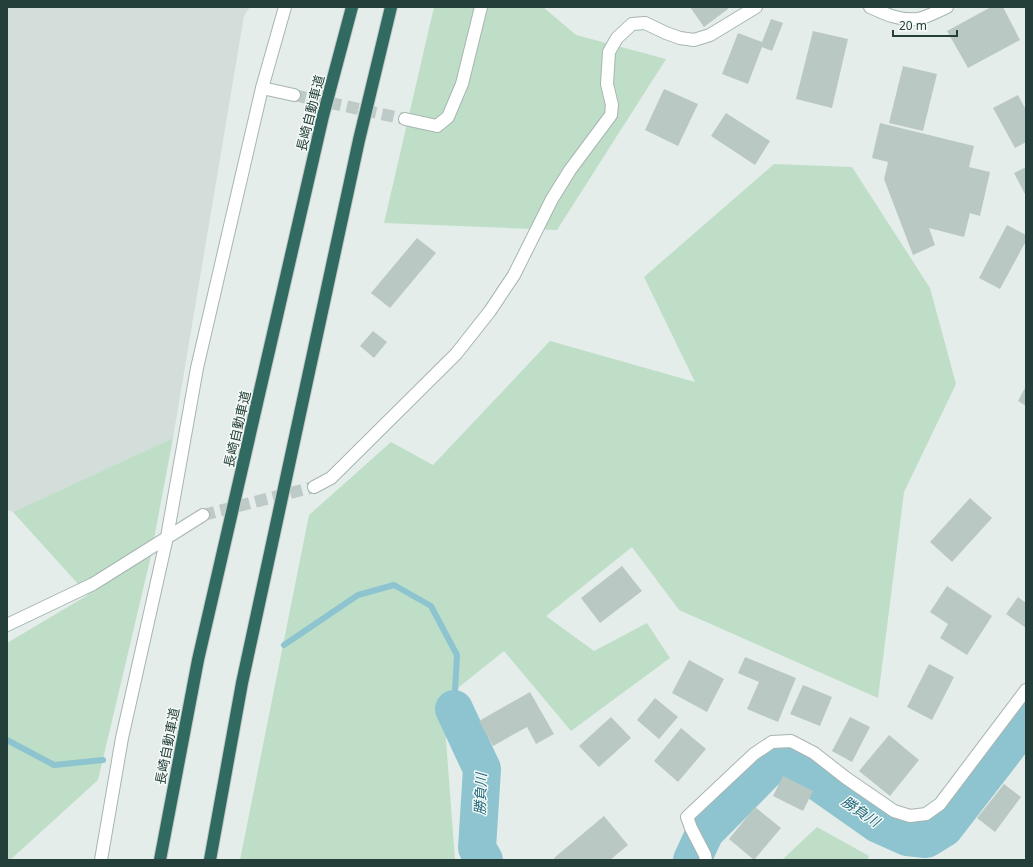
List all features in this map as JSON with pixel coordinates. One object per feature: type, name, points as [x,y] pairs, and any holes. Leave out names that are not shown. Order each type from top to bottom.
[{"type":"highway","name":"長崎自動車道","points":[[160,860],[198,660],[323,116],[352,7]]},
{"type":"highway","points":[[210,860],[242,683],[359,140],[391,7]]},
{"type":"street","points":[[101,860],[122,738],[167,538],[197,368],[262,88],[285,7]]},
{"type":"street","points":[[405,119],[437,126],[448,117],[462,84],[482,7]]},
{"type":"street","points":[[314,488],[331,478],[456,354],[490,311],[514,274],[552,199],[570,170],[611,115],[612,105],[607,84],[608,52],[617,38],[632,24],[645,23],[680,38],[694,40],[710,35],[756,7]]},
{"type":"street","points":[[870,7],[885,14],[902,19],[919,18],[947,7]]},
{"type":"street","points":[[262,88],[294,95]]},
{"type":"street","points":[[7,624],[93,584],[203,515]]},
{"type":"street","points":[[706,857],[691,828],[687,816],[754,754],[772,742],[791,741],[814,753],[846,778],[894,811],[910,816],[926,814],[940,804],[1026,690]]},
{"type":"shaded area","points":[[7,7],[250,7],[244,16],[173,438],[13,512],[7,510]]},
{"type":"green space","points":[[434,7],[543,7],[576,35],[666,59],[557,230],[384,223]]},
{"type":"green space","points":[[774,164],[852,167],[930,288],[956,384],[904,492],[878,698],[679,610],[632,547],[546,616],[594,651],[647,623],[670,658],[571,731],[504,651],[443,700],[455,860],[240,860],[309,515],[391,442],[433,465],[550,341],[695,382],[644,277]]},
{"type":"green space","points":[[173,438],[150,560],[98,780],[10,860],[7,860],[7,643],[88,595],[13,512]]},
{"type":"green space","points":[[817,827],[869,856],[867,860],[782,860]]},
{"type":"building","points":[[690,7],[727,7],[728,9],[704,27]]},
{"type":"building","points":[[991,7],[1003,7],[1020,40],[968,68],[947,31]]},
{"type":"building","points":[[771,19],[783,23],[772,51],[762,47],[748,84],[722,74],[738,33],[762,42]]},
{"type":"building","points":[[813,31],[848,39],[832,108],[796,99]]},
{"type":"building","points":[[903,66],[937,74],[923,131],[889,123]]},
{"type":"building","points":[[664,89],[698,104],[678,146],[645,130]]},
{"type":"building","points":[[1018,95],[1026,110],[1026,142],[1015,148],[993,108]]},
{"type":"building","points":[[726,113],[770,141],[755,165],[711,136]]},
{"type":"building","points":[[880,123],[974,146],[969,167],[990,172],[980,216],[970,213],[964,237],[929,228],[935,245],[913,255],[884,179],[888,162],[872,158]]},
{"type":"building","points":[[1026,167],[1026,196],[1014,173]]},
{"type":"building","points":[[1007,225],[1026,235],[1026,241],[1000,289],[979,278]]},
{"type":"building","points":[[417,238],[436,253],[390,308],[371,293]]},
{"type":"building","points":[[373,331],[387,342],[374,358],[360,346]]},
{"type":"building","points":[[1026,386],[1026,406],[1018,401]]},
{"type":"building","points":[[970,498],[992,518],[952,562],[930,542]]},
{"type":"building","points":[[622,566],[642,591],[600,623],[581,598]]},
{"type":"building","points":[[947,586],[992,616],[967,655],[940,638],[948,624],[930,612]]},
{"type":"building","points":[[1018,597],[1026,603],[1026,628],[1006,614]]},
{"type":"building","points":[[745,657],[796,678],[778,722],[747,709],[759,682],[738,673]]},
{"type":"building","points":[[689,660],[724,679],[707,712],[672,693]]},
{"type":"building","points":[[929,664],[954,677],[932,720],[907,707]]},
{"type":"building","points":[[803,685],[832,697],[820,726],[790,714]]},
{"type":"building","points":[[530,692],[554,734],[536,744],[527,727],[493,746],[479,721]]},
{"type":"building","points":[[655,698],[678,717],[659,739],[637,720]]},
{"type":"building","points":[[611,717],[631,738],[599,767],[579,746]]},
{"type":"building","points":[[850,717],[870,727],[852,762],[832,751]]},
{"type":"building","points":[[681,728],[706,749],[678,782],[654,761]]},
{"type":"building","points":[[889,735],[919,760],[890,796],[859,771]]},
{"type":"building","points":[[783,776],[813,791],[803,811],[773,796]]},
{"type":"building","points":[[1004,784],[1021,797],[995,832],[977,818]]},
{"type":"building","points":[[755,807],[781,828],[754,860],[729,839]]},
{"type":"building","points":[[604,816],[628,845],[610,860],[556,860],[554,858]]},
{"type":"waterway","points":[[284,645],[358,595],[394,585],[431,606],[457,655],[454,709]]},
{"type":"waterway","name":"勝負川","points":[[454,709],[482,769],[477,848],[484,860]]},
{"type":"waterway","name":"勝負川","points":[[692,860],[705,832],[768,768],[787,763],[814,779],[878,824],[907,837],[926,839],[944,828],[1026,722]]},
{"type":"waterway","points":[[7,740],[54,765],[103,760]]},
{"type":"tunnel","points":[[294,95],[405,119]]},
{"type":"tunnel","points":[[203,515],[314,487]]}]
